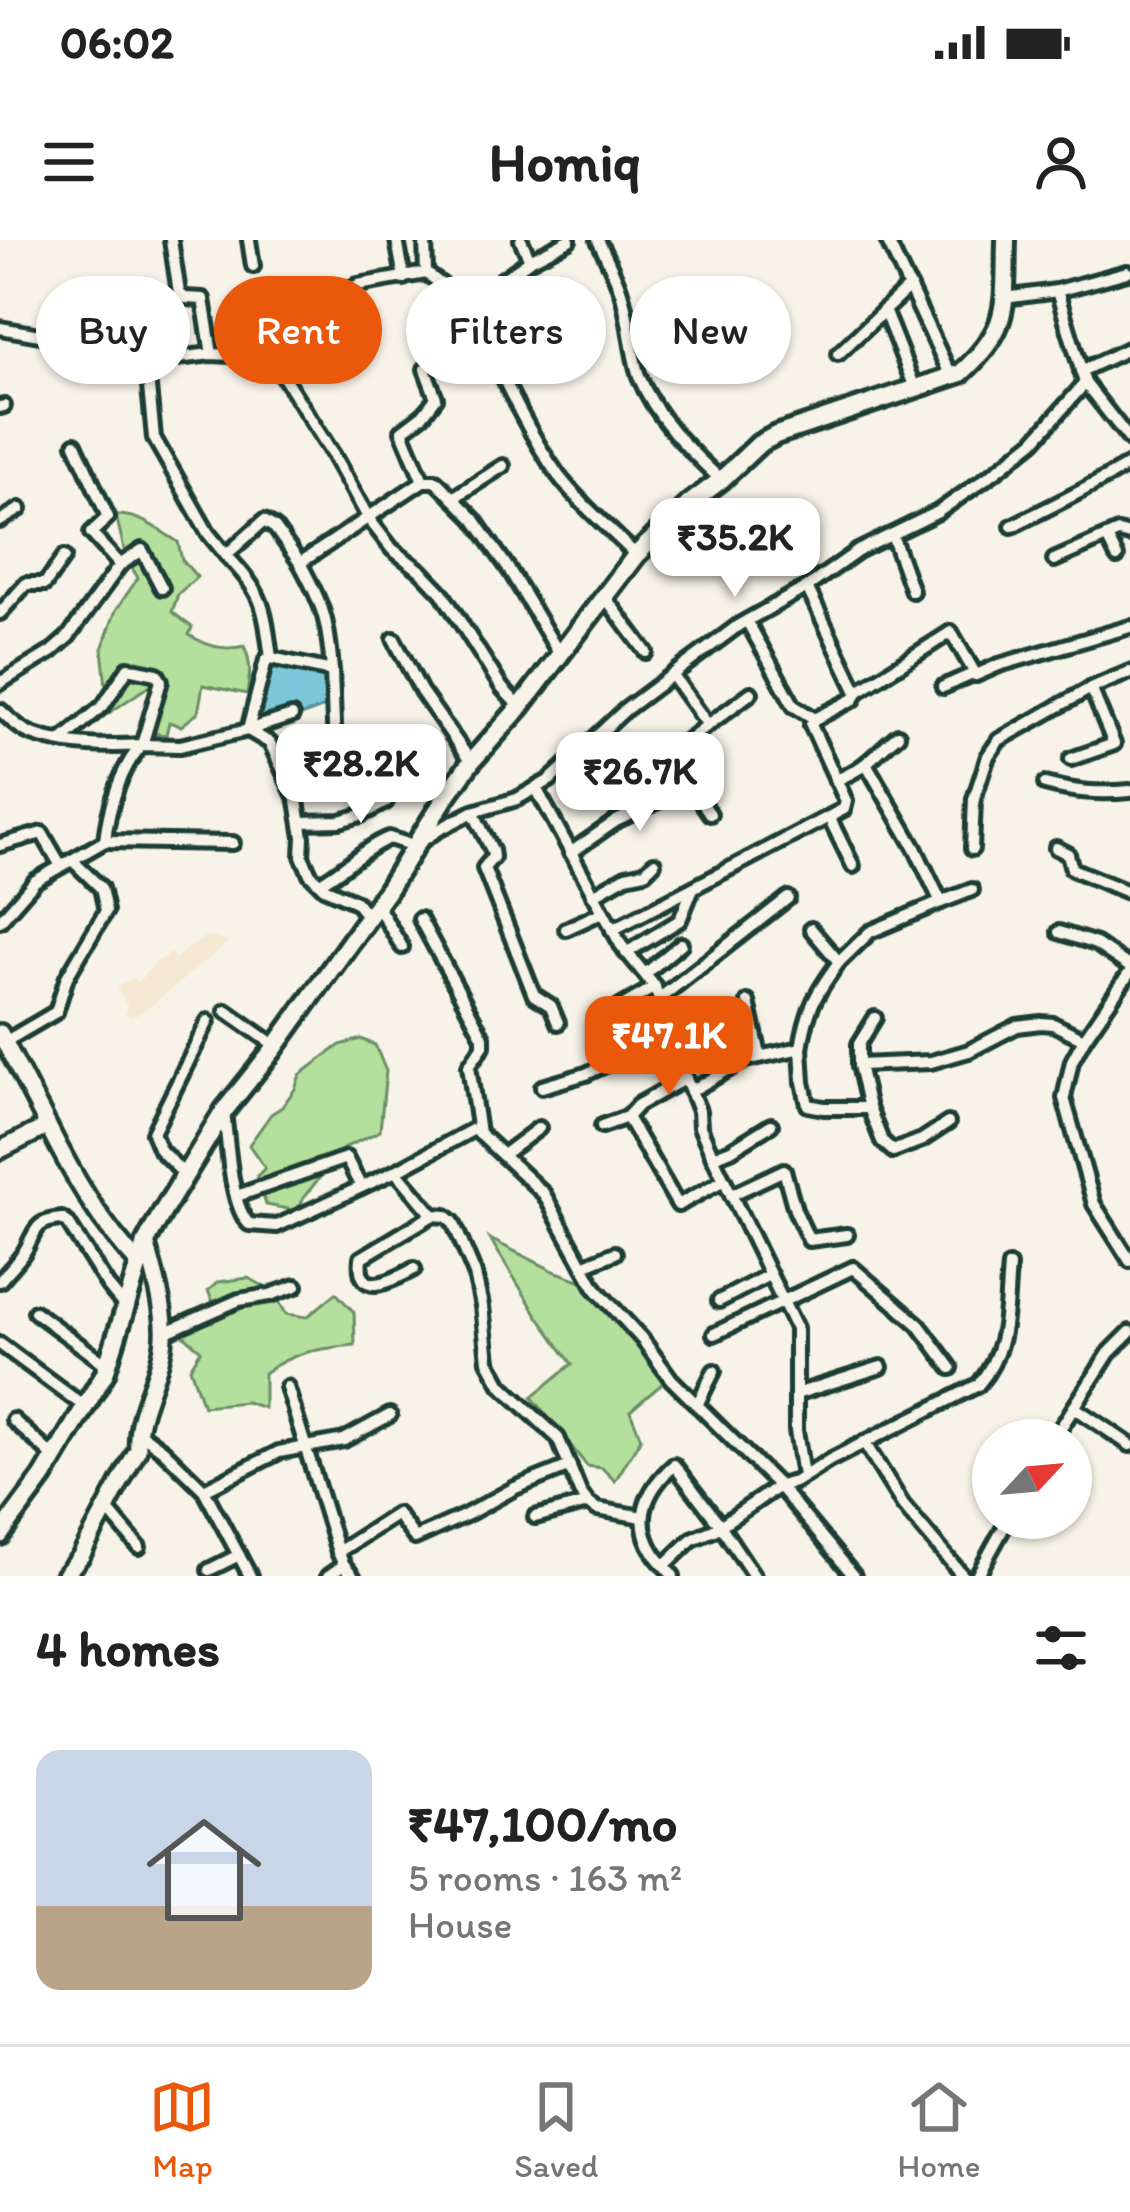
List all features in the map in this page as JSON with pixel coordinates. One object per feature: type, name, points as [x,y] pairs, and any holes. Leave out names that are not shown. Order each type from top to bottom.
[{"type":"main road","points":[[2,1528],[55,1458],[86,1407],[107,1366],[146,1242],[224,1111],[372,911],[471,762],[520,707],[636,555],[759,444],[961,373],[981,355],[1000,326],[1006,240]]},
{"type":"street","points":[[0,328],[167,359],[212,354],[202,298],[179,293],[171,240]]},
{"type":"street","points":[[249,240],[253,266]]},
{"type":"street","points":[[398,240],[404,278]]},
{"type":"street","points":[[425,240],[426,273]]},
{"type":"street","points":[[521,240],[530,260]]},
{"type":"street","points":[[507,276],[569,240]]},
{"type":"street","points":[[598,240],[622,296],[641,382],[663,418],[721,480]]},
{"type":"street","points":[[887,240],[951,376]]},
{"type":"street","points":[[1004,298],[1057,292],[1127,272]]},
{"type":"street","points":[[382,281],[430,276]]},
{"type":"street","points":[[838,354],[910,286]]},
{"type":"street","points":[[1057,292],[1083,377],[1130,440]]},
{"type":"street","points":[[884,310],[914,388]]},
{"type":"street","points":[[320,884],[376,843],[389,838],[414,846],[473,812],[517,799],[550,780],[626,710],[747,620],[859,551],[938,512],[995,472],[1034,441],[1083,377],[1130,348]]},
{"type":"street","points":[[288,384],[369,519],[392,549],[442,593],[502,688],[520,707]]},
{"type":"street","points":[[423,482],[402,431],[436,398],[431,384]]},
{"type":"street","points":[[508,384],[558,474],[636,555]]},
{"type":"street","points":[[149,387],[154,438],[208,533],[250,580],[265,609],[271,658]]},
{"type":"street","points":[[75,444],[108,517],[91,533],[120,565]]},
{"type":"street","points":[[1012,526],[1130,464]]},
{"type":"street","points":[[453,498],[503,466]]},
{"type":"street","points":[[300,563],[428,479],[474,519],[560,655]]},
{"type":"street","points":[[689,504],[733,567]]},
{"type":"street","points":[[0,521],[20,509]]},
{"type":"street","points":[[226,555],[264,521],[275,528],[300,563],[328,625],[335,750]]},
{"type":"street","points":[[1054,560],[1118,532],[1130,536]]},
{"type":"street","points":[[892,535],[912,590]]},
{"type":"street","points":[[1107,537],[1118,557]]},
{"type":"street","points":[[0,683],[68,637],[120,565],[139,550],[162,588]]},
{"type":"street","points":[[0,613],[26,584],[45,584],[64,557]]},
{"type":"street","points":[[807,587],[857,692]]},
{"type":"street","points":[[605,597],[646,652]]},
{"type":"street","points":[[747,620],[794,706],[815,719]]},
{"type":"street","points":[[943,687],[999,665],[1130,627]]},
{"type":"street","points":[[612,930],[844,808],[846,801],[813,731],[815,719],[854,699],[857,692],[950,632],[975,673]]},
{"type":"street","points":[[394,639],[430,706],[471,762]]},
{"type":"street","points":[[248,730],[263,663],[271,658],[332,671]]},
{"type":"street","points":[[62,740],[103,706],[128,668],[157,674],[161,681],[142,745],[132,755],[107,817],[105,841]]},
{"type":"street","points":[[972,849],[974,799],[988,756],[999,740],[1090,688],[1130,672]]},
{"type":"street","points":[[674,676],[708,724]]},
{"type":"street","points":[[1072,759],[1114,744],[1090,688]]},
{"type":"street","points":[[673,751],[752,693]]},
{"type":"street","points":[[0,710],[29,734],[104,747],[180,746],[292,716]]},
{"type":"street","points":[[248,730],[270,743],[297,801],[302,856],[310,874],[372,911],[402,947]]},
{"type":"street","points":[[836,780],[864,770],[872,756],[898,735]]},
{"type":"street","points":[[867,765],[916,848],[941,902]]},
{"type":"street","points":[[570,853],[684,782],[710,814]]},
{"type":"street","points":[[1045,784],[1079,793],[1130,791]]},
{"type":"street","points":[[536,788],[612,930],[657,993],[699,1111],[700,1127],[796,1328],[796,1430],[803,1476]]},
{"type":"street","points":[[301,822],[340,820],[386,802]]},
{"type":"street","points":[[473,812],[492,850],[493,857],[484,868],[511,941],[534,995],[551,1006],[558,1023]]},
{"type":"street","points":[[829,817],[853,866]]},
{"type":"street","points":[[0,845],[43,833],[66,863],[100,888],[106,911],[67,977],[56,1012],[1,1039],[68,1166],[114,1238],[140,1265]]},
{"type":"street","points":[[0,921],[35,881],[105,841],[232,843]]},
{"type":"street","points":[[1056,848],[1068,854],[1072,869],[1130,893]]},
{"type":"street","points":[[593,895],[645,872],[654,863]]},
{"type":"street","points":[[626,953],[680,920],[694,888]]},
{"type":"street","points":[[869,1108],[808,1105],[801,1048],[806,1015],[839,962],[871,932],[972,890]]},
{"type":"street","points":[[615,1010],[657,993],[788,898]]},
{"type":"street","points":[[566,929],[603,912]]},
{"type":"street","points":[[420,919],[483,1037],[482,1048],[469,1066],[476,1128],[544,1194],[595,1288],[671,1379],[779,1486],[854,1576]]},
{"type":"street","points":[[811,929],[839,962]]},
{"type":"street","points":[[1059,932],[1096,944],[1130,970],[1072,1061],[1064,1098],[1094,1204],[1130,1262]]},
{"type":"street","points":[[645,974],[681,944]]},
{"type":"street","points":[[748,1002],[760,1055]]},
{"type":"street","points":[[226,1011],[276,1046]]},
{"type":"street","points":[[875,1018],[860,1044],[860,1065],[882,1141],[893,1151],[948,1123]]},
{"type":"street","points":[[185,1175],[160,1150],[153,1133],[208,1021]]},
{"type":"street","points":[[860,1065],[931,1062],[969,1051],[1018,1026],[1041,1022],[1084,1039]]},
{"type":"street","points":[[542,1087],[586,1074],[669,1034]]},
{"type":"street","points":[[602,1126],[627,1117],[638,1105],[760,1055],[801,1048]]},
{"type":"street","points":[[224,1111],[242,1217],[249,1224],[277,1226],[396,1172],[476,1128]]},
{"type":"street","points":[[627,1117],[678,1205],[724,1180]]},
{"type":"street","points":[[713,1157],[771,1125]]},
{"type":"street","points":[[0,1150],[48,1126]]},
{"type":"street","points":[[503,1155],[539,1128]]},
{"type":"street","points":[[237,1196],[346,1158],[362,1187]]},
{"type":"street","points":[[730,1195],[784,1170],[809,1240],[847,1235]]},
{"type":"street","points":[[396,1172],[433,1215]]},
{"type":"street","points":[[414,1269],[375,1285],[364,1279],[359,1268],[361,1258],[433,1215],[446,1216],[458,1231],[475,1274],[488,1361],[501,1384],[558,1438],[588,1503],[643,1517]]},
{"type":"street","points":[[0,1282],[26,1249],[31,1232],[45,1221],[62,1219],[126,1308]]},
{"type":"street","points":[[64,1576],[81,1556],[138,1448],[137,1431],[164,1333],[146,1242]]},
{"type":"street","points":[[583,1266],[615,1253]]},
{"type":"street","points":[[754,1576],[720,1525],[674,1465],[659,1478],[642,1510],[646,1536],[669,1571],[692,1539],[720,1525],[779,1486],[795,1483],[978,1385],[1003,1343],[1009,1266]]},
{"type":"street","points":[[713,1334],[853,1268],[919,1324],[952,1368]]},
{"type":"street","points":[[718,1301],[770,1275]]},
{"type":"street","points":[[164,1333],[239,1300],[296,1286]]},
{"type":"street","points":[[35,1312],[107,1366]]},
{"type":"street","points":[[1067,1419],[1108,1353],[1130,1332]]},
{"type":"street","points":[[0,1343],[86,1407]]},
{"type":"street","points":[[796,1394],[881,1367]]},
{"type":"street","points":[[697,1405],[714,1371]]},
{"type":"street","points":[[287,1387],[338,1552],[353,1576]]},
{"type":"street","points":[[1074,1408],[1130,1445]]},
{"type":"street","points":[[204,1490],[280,1452],[344,1440],[390,1415]]},
{"type":"street","points":[[13,1420],[55,1458]]},
{"type":"street","points":[[137,1431],[204,1490],[250,1576]]},
{"type":"street","points":[[864,1442],[903,1504],[963,1576]]},
{"type":"street","points":[[338,1552],[397,1514],[415,1538],[570,1466]]},
{"type":"street","points":[[535,1517],[588,1503]]},
{"type":"street","points":[[106,1509],[139,1547]]},
{"type":"street","points":[[976,1576],[997,1539]]},
{"type":"street","points":[[209,1570],[239,1555]]},
{"type":"street","points":[[328,1576],[344,1565]]},
{"type":"shaded area","points":[[207,936],[229,942],[143,1012],[125,1015],[127,1006],[117,987],[133,978],[138,982],[156,962],[170,953],[175,959]]},
{"type":"green space","points":[[116,515],[141,520],[178,542],[182,560],[197,577],[178,594],[172,612],[192,627],[189,635],[215,646],[244,646],[248,658],[247,694],[203,685],[198,713],[181,726],[169,722],[166,735],[152,733],[165,675],[109,713],[102,649],[116,610],[138,578],[126,558]]},
{"type":"green space","points":[[361,1039],[375,1045],[386,1071],[380,1131],[344,1148],[303,1198],[299,1211],[266,1205],[257,1176],[265,1168],[249,1145],[271,1114],[282,1107],[300,1075],[340,1045]]},
{"type":"green space","points":[[490,1239],[585,1282],[597,1295],[626,1310],[663,1383],[630,1411],[641,1438],[615,1481],[602,1468],[587,1466],[532,1397],[572,1364]]},
{"type":"green space","points":[[248,1278],[271,1292],[286,1314],[307,1317],[336,1293],[354,1312],[355,1345],[307,1352],[264,1373],[264,1408],[246,1402],[203,1406],[190,1368],[201,1350],[176,1329],[186,1315],[214,1304],[208,1291],[218,1282]]},
{"type":"water","points":[[268,667],[326,673],[325,707],[257,732]]}]
